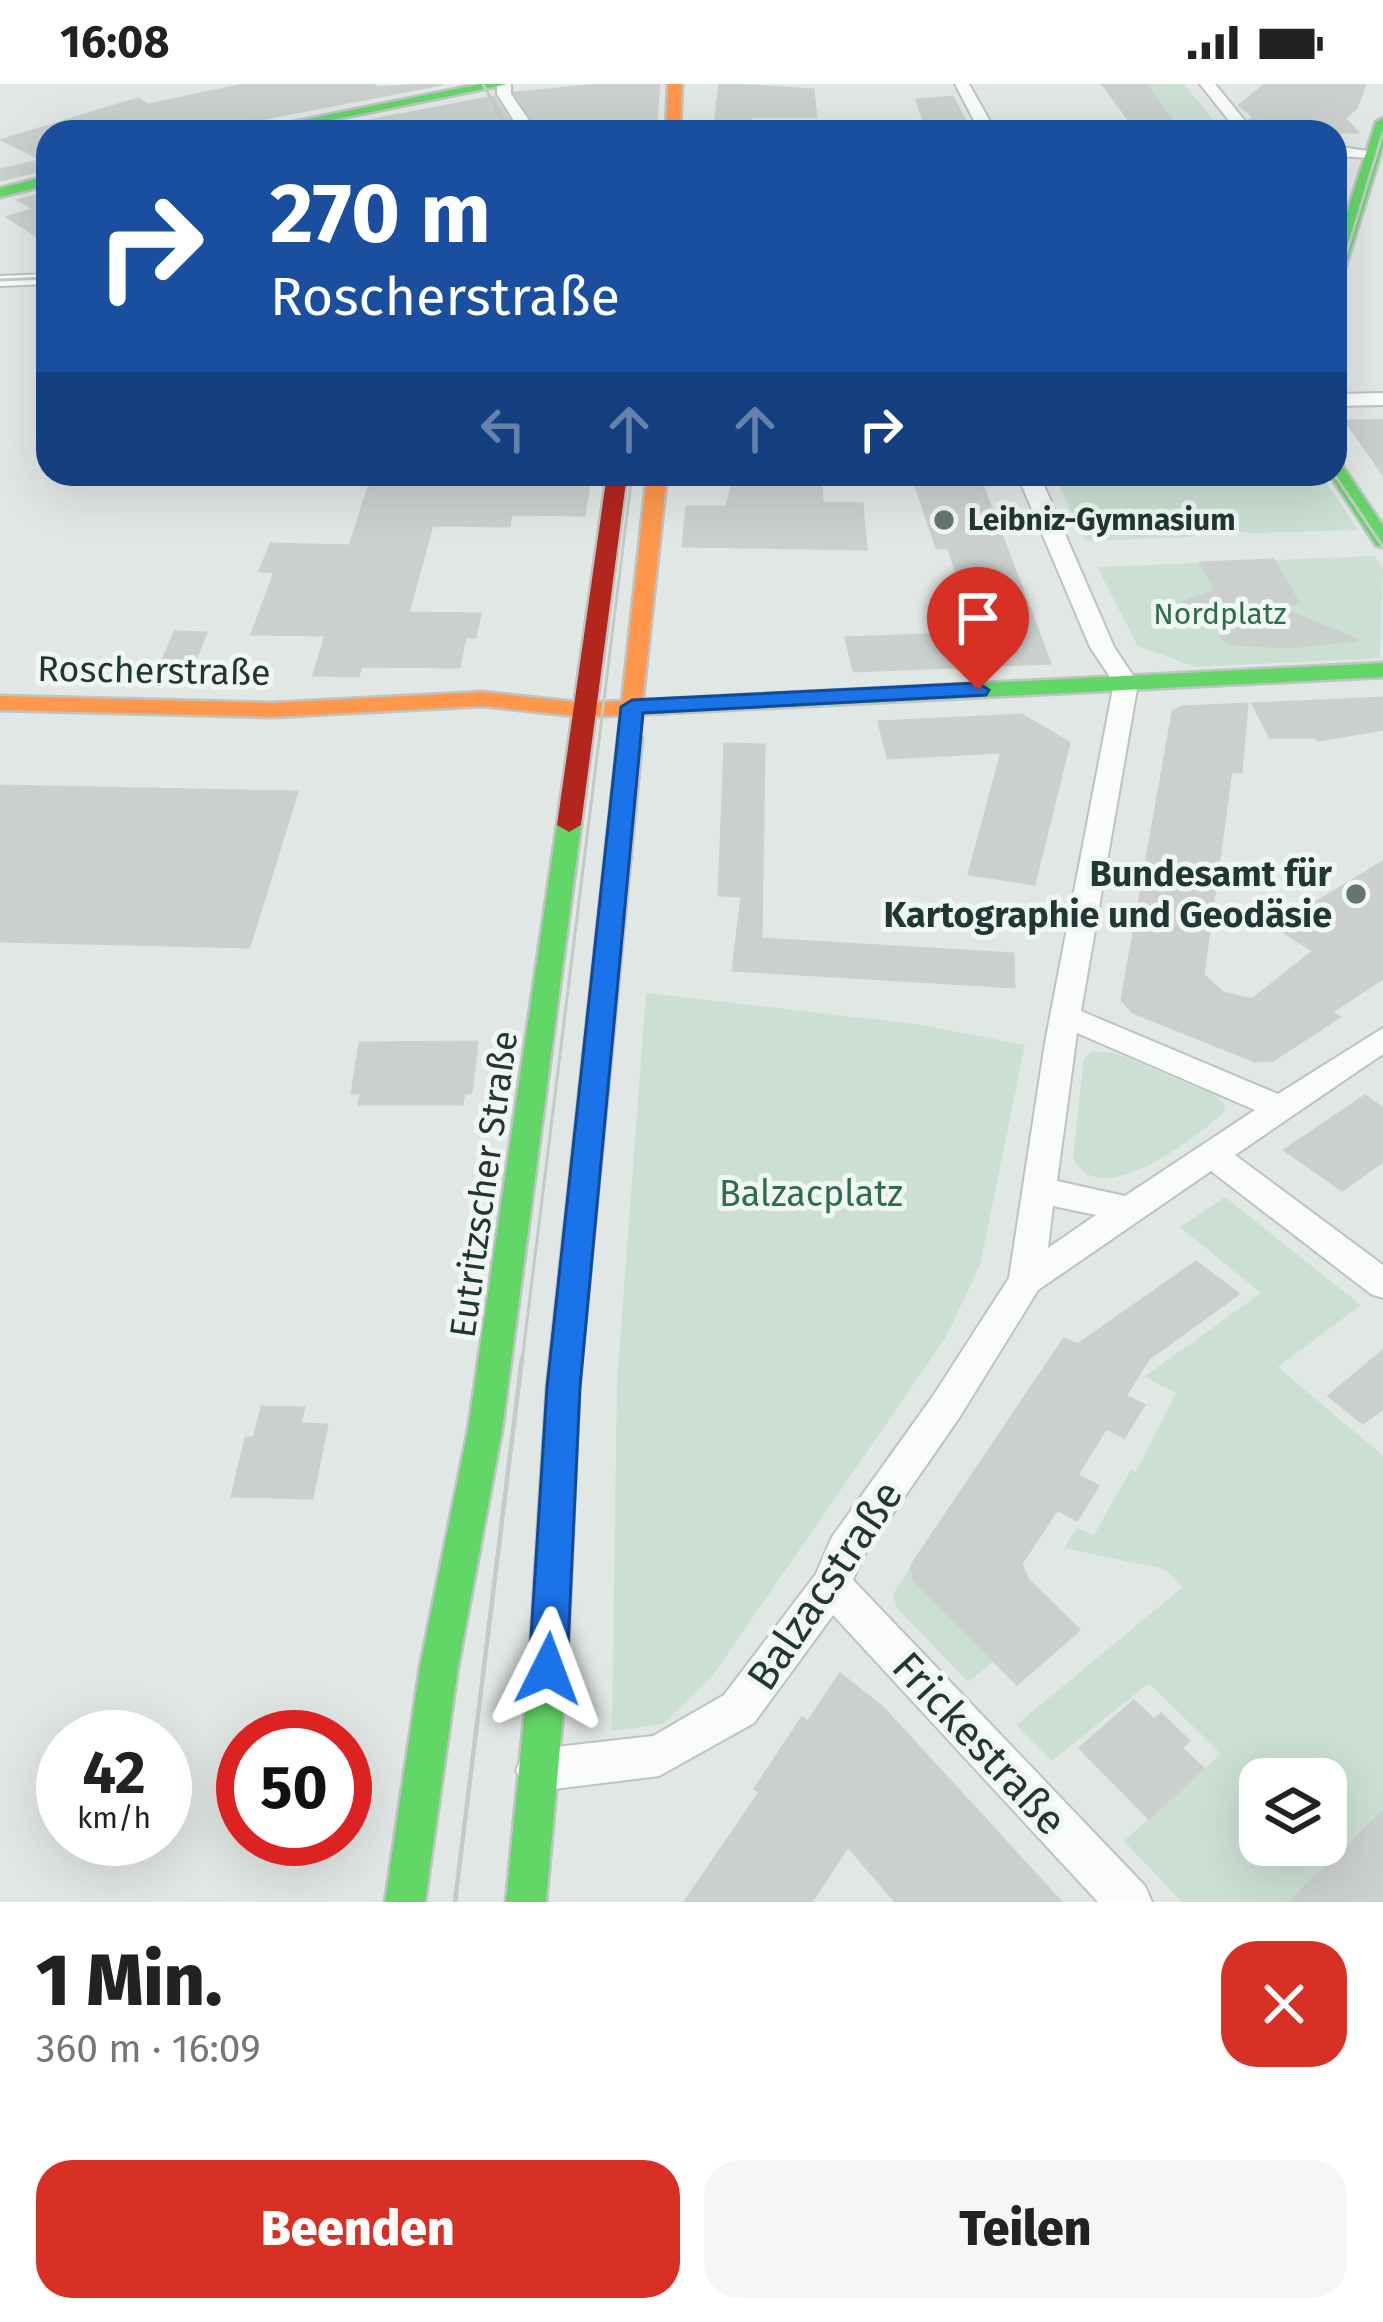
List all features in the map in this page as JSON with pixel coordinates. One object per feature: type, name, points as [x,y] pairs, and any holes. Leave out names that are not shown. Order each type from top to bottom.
[{"type":"main road","points":[[313,120],[502,84]]},
{"type":"main road","points":[[674,120],[675,84]]},
{"type":"main road","points":[[696,120],[700,84]]},
{"type":"main road","points":[[1347,229],[1383,122]]},
{"type":"main road","points":[[0,193],[36,183]]},
{"type":"main road","name":"Eutritzscher Straße","points":[[405,1902],[440,1667],[485,1430],[615,486]]},
{"type":"main road","points":[[526,1902],[563,1387],[656,486]]},
{"type":"main road","points":[[1347,486],[1381,536]]},
{"type":"main road","name":"Roscherstraße","points":[[0,703],[307,709],[421,723],[530,724],[585,710],[632,707],[1383,670]]},
{"type":"street","points":[[502,84],[521,120]]},
{"type":"street","points":[[962,84],[982,120]]},
{"type":"street","points":[[982,84],[1000,120]]},
{"type":"street","points":[[1207,84],[1236,120]]},
{"type":"street","points":[[1347,152],[1372,153]]},
{"type":"street","points":[[0,281],[36,280]]},
{"type":"street","points":[[1347,400],[1383,399]]},
{"type":"street","points":[[1033,486],[1105,651],[1126,683]]},
{"type":"street","name":"Balzacstraße","points":[[1026,1280],[1065,1016],[1126,683]]},
{"type":"street","points":[[1065,1016],[1281,1108]]},
{"type":"street","name":"Balzacstraße","points":[[538,1770],[658,1756],[739,1709],[831,1585],[846,1550],[946,1407],[1026,1280],[1383,1039]]},
{"type":"street","points":[[1211,1154],[1383,1284]]},
{"type":"street","points":[[1039,1190],[1125,1209]]},
{"type":"street","name":"Frickestraße","points":[[831,1585],[1129,1902]]},
{"type":"green space","points":[[1145,84],[1184,84],[1213,120],[1172,120]]},
{"type":"green space","name":"Nordplatz","points":[[1060,486],[1329,486],[1358,530],[1253,533],[1216,529],[1189,537],[1085,541]]},
{"type":"green space","name":"Nordplatz","points":[[1374,556],[1383,569],[1380,658],[1195,667],[1138,646],[1097,567]]},
{"type":"green space","name":"Balzacplatz","points":[[646,993],[916,1024],[1025,1045],[980,1265],[946,1337],[713,1675],[663,1724],[612,1731],[617,1383]]},
{"type":"green space","points":[[1092,1051],[1117,1054],[1212,1094],[1223,1102],[1225,1111],[1148,1165],[1103,1178],[1085,1173],[1073,1157],[1084,1058]]},
{"type":"green space","points":[[1225,1197],[1361,1305],[1278,1367],[1383,1456],[1383,1813],[1347,1848],[1347,1758],[1239,1758],[1239,1866],[1328,1866],[1302,1891],[1312,1902],[1182,1902],[1124,1841],[1221,1754],[1149,1683],[1052,1761],[1016,1725],[1183,1587],[1164,1569],[1064,1548],[1077,1528],[1094,1535],[1131,1470],[1136,1472],[1176,1393],[1144,1377],[1261,1293],[1180,1227]]},
{"type":"green space","points":[[912,1565],[914,1580],[994,1661],[968,1682],[896,1607],[893,1594]]},
{"type":"building","points":[[248,84],[374,84],[374,88],[442,84],[255,120],[69,120],[138,99],[148,105]]},
{"type":"building","points":[[659,84],[656,120],[533,120],[515,93]]},
{"type":"building","points":[[720,84],[813,90],[816,117],[716,120]]},
{"type":"building","points":[[1103,84],[1145,84],[1172,120],[1129,120]]},
{"type":"building","points":[[1266,84],[1365,84],[1346,120],[1250,120],[1254,117],[1240,105]]},
{"type":"building","points":[[494,97],[508,120],[374,120]]},
{"type":"building","points":[[952,97],[965,120],[924,120],[917,100]]},
{"type":"building","points":[[36,130],[36,156],[3,140]]},
{"type":"building","points":[[36,162],[36,172],[0,180],[0,170]]},
{"type":"building","points":[[36,196],[36,235],[8,217],[35,209],[19,200]]},
{"type":"building","points":[[1347,421],[1383,421],[1383,474],[1347,422]]},
{"type":"building","points":[[369,486],[589,486],[584,515],[511,514],[509,526],[432,525],[408,613],[480,614],[475,637],[465,637],[459,667],[361,666],[358,676],[314,675],[326,635],[252,634],[275,572],[260,571],[271,544],[350,546]]},
{"type":"building","points":[[732,486],[821,486],[822,503],[862,504],[866,549],[683,546],[687,507],[727,507]]},
{"type":"building","points":[[916,486],[983,486],[1050,663],[854,671],[846,638],[978,633],[948,547],[937,548]]},
{"type":"building","points":[[1273,560],[1298,602],[1278,608],[1357,640],[1289,647],[1233,644],[1224,640],[1210,614],[1184,602],[1216,591],[1201,563]]},
{"type":"building","points":[[175,632],[206,633],[189,674],[157,674]]},
{"type":"building","points":[[1383,698],[1383,729],[1318,740],[1270,737],[1253,704]]},
{"type":"building","points":[[1247,704],[1241,772],[1231,771],[1203,975],[1223,993],[1252,1000],[1314,951],[1276,927],[1383,862],[1383,978],[1331,1012],[1339,1017],[1273,1060],[1255,1061],[1133,1012],[1122,1000],[1173,712],[1182,707]]},
{"type":"building","points":[[1022,715],[1069,743],[1034,884],[969,874],[1002,752],[888,758],[879,722]]},
{"type":"building","points":[[725,744],[764,745],[761,939],[1013,954],[1014,987],[733,970],[742,896],[719,895]]},
{"type":"building","points":[[0,786],[297,792],[249,947],[0,941]]},
{"type":"building","points":[[477,1042],[471,1093],[464,1093],[462,1104],[359,1104],[361,1093],[352,1093],[360,1043]]},
{"type":"building","points":[[1365,1096],[1383,1109],[1383,1161],[1342,1190],[1285,1150]]},
{"type":"building","points":[[1196,1262],[1238,1294],[1148,1359],[1125,1396],[1144,1405],[1124,1437],[1106,1428],[1077,1475],[1098,1486],[1077,1520],[1057,1509],[1021,1564],[1028,1580],[1079,1630],[1017,1684],[914,1580],[912,1565],[1064,1339],[1078,1345]]},
{"type":"building","points":[[1383,1351],[1383,1408],[1363,1423],[1329,1396]]},
{"type":"building","points":[[262,1407],[304,1408],[300,1424],[327,1425],[312,1498],[232,1496],[246,1438],[254,1438]]},
{"type":"building","points":[[840,1674],[883,1708],[1061,1902],[896,1902],[848,1846],[811,1902],[685,1902],[760,1792],[755,1789],[802,1718],[808,1722]]},
{"type":"building","points":[[1134,1701],[1154,1720],[1161,1714],[1189,1741],[1181,1748],[1203,1768],[1149,1818],[1080,1748]]},
{"type":"building","points":[[1383,1812],[1383,1902],[1290,1902],[1327,1866],[1347,1866],[1347,1847]]},
{"type":"tram line","points":[[483,84],[502,120]]},
{"type":"tram line","points":[[1347,252],[1383,133]]},
{"type":"tram line","points":[[0,280],[36,278]]},
{"type":"tram line","points":[[522,1361],[631,486]]},
{"type":"tram line","points":[[1342,486],[1383,547]]},
{"type":"tram line","points":[[455,1902],[522,1358]]},
{"type":"traffic: fast","points":[[314,120],[501,84]]},
{"type":"traffic: fast","points":[[1347,237],[1383,122]]},
{"type":"traffic: fast","points":[[0,193],[36,183]]},
{"type":"traffic: fast","points":[[1346,486],[1383,541]]},
{"type":"traffic: fast","points":[[627,708],[1383,670]]},
{"type":"traffic: fast","points":[[526,1902],[548,1669],[563,1387],[630,738]]},
{"type":"traffic: fast","points":[[405,1902],[439,1667],[485,1430],[569,825]]},
{"type":"traffic: slow","points":[[674,120],[675,84]]},
{"type":"traffic: slow","points":[[630,738],[656,486]]},
{"type":"traffic: slow","points":[[0,703],[272,710],[483,699],[585,710],[627,708]]},
{"type":"traffic: jam","points":[[569,825],[615,486]]},
{"type":"place","name":"Leibniz-Gymnasium","points":[[944,520]]},
{"type":"place","name":"Bundesamt für Kartographie und Geodäsie","points":[[1356,894]]},
{"type":"route","points":[[548,1669],[563,1387],[632,707],[978,690]]}]
